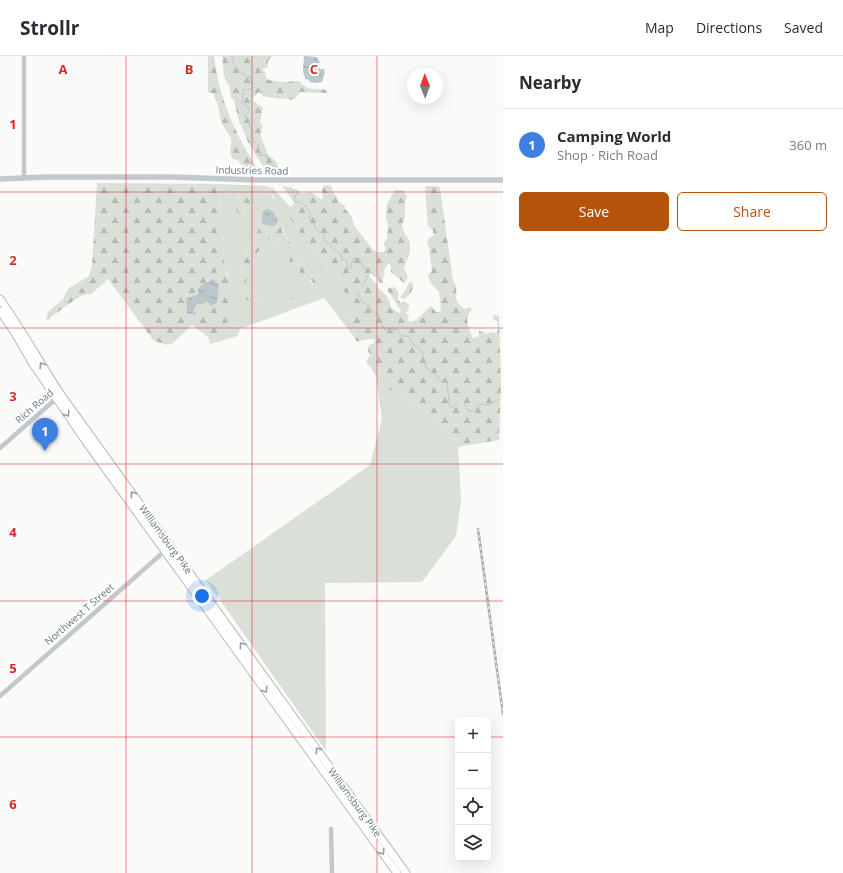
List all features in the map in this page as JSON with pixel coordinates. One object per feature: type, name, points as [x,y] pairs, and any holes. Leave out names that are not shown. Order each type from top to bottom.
[{"type":"main road","name":"Williamsburg Pike","points":[[0,299],[18,324],[58,396],[171,546],[406,873]]},
{"type":"main road","name":"Williamsburg Pike","points":[[0,311],[164,551],[397,873]]},
{"type":"street","points":[[24,56],[24,178]]},
{"type":"street","name":"Industries Road","points":[[0,179],[183,177],[257,180],[503,180]]},
{"type":"street","name":"Rich Road","points":[[0,448],[58,396]]},
{"type":"street","name":"Northwest T Street","points":[[0,696],[171,546]]},
{"type":"street","points":[[331,829],[332,873]]},
{"type":"green space","points":[[208,56],[214,56],[216,71],[224,100],[241,141],[257,168],[254,173],[248,173],[238,160],[233,159],[231,156],[231,138],[221,121],[218,104],[214,94],[208,92]]},
{"type":"green space","points":[[222,56],[272,56],[268,61],[268,67],[263,69],[263,71],[266,72],[265,75],[267,79],[279,82],[300,81],[301,84],[309,88],[323,89],[327,91],[327,93],[300,92],[296,98],[291,100],[263,96],[259,92],[254,97],[253,101],[263,108],[260,122],[263,127],[261,133],[262,141],[267,154],[276,161],[278,167],[281,169],[281,173],[269,173],[266,171],[248,142],[238,118],[234,100],[231,97],[229,85],[224,76]]},
{"type":"green space","points":[[97,183],[218,184],[225,269],[230,284],[233,303],[232,312],[225,330],[208,337],[192,325],[173,343],[168,345],[154,341],[108,279],[90,295],[87,294],[77,298],[47,320],[46,318],[48,312],[63,299],[69,288],[89,276],[92,265]],"holes":[[[208,280],[216,282],[218,289],[217,303],[211,306],[207,302],[197,304],[193,315],[193,312],[187,314],[186,304],[190,298],[198,293],[199,287],[204,285]]]},
{"type":"green space","points":[[218,184],[268,186],[273,198],[296,225],[315,254],[321,255],[326,266],[344,282],[355,299],[350,326],[355,330],[354,337],[324,298],[240,329],[238,336],[210,344],[208,337],[225,330],[232,312],[228,273],[225,269]],"holes":[[[236,195],[242,197],[248,205],[244,206],[245,219],[239,216],[234,202],[238,198]],[[263,211],[275,215],[278,221],[283,225],[285,235],[292,246],[293,252],[293,262],[290,262],[284,251],[270,239],[266,239],[255,256],[250,267],[245,286],[252,294],[264,300],[263,304],[243,296],[239,282],[247,249],[260,227]],[[300,258],[316,283],[312,285],[311,280],[307,282],[298,264]]]},
{"type":"green space","points":[[282,186],[286,186],[301,193],[311,192],[322,200],[322,190],[324,186],[331,186],[338,201],[345,206],[345,209],[351,215],[354,225],[373,250],[377,252],[384,252],[386,248],[384,243],[387,239],[387,204],[395,190],[404,190],[407,197],[405,201],[405,217],[402,226],[409,240],[410,248],[404,267],[407,279],[404,283],[391,272],[391,265],[388,264],[384,270],[385,274],[383,277],[383,283],[380,283],[377,277],[374,277],[370,273],[368,274],[379,289],[386,295],[391,308],[400,313],[401,310],[387,290],[389,287],[395,287],[399,294],[398,297],[400,303],[405,302],[409,305],[406,313],[409,316],[408,320],[410,322],[416,320],[431,306],[436,312],[441,311],[439,292],[430,282],[428,275],[432,271],[429,247],[427,243],[428,239],[433,236],[433,230],[428,226],[425,188],[426,186],[437,186],[440,188],[453,280],[456,289],[456,299],[457,302],[465,309],[470,307],[472,310],[469,313],[467,320],[473,338],[479,336],[479,331],[486,334],[493,332],[497,333],[497,321],[494,320],[493,315],[499,316],[501,385],[499,440],[458,447],[452,437],[437,421],[405,396],[396,395],[387,387],[383,387],[384,377],[378,372],[376,376],[366,361],[370,355],[368,351],[369,345],[375,343],[374,339],[356,341],[354,337],[355,330],[350,326],[349,322],[352,319],[352,307],[355,299],[350,297],[344,291],[344,282],[326,266],[321,255],[315,254],[288,215],[276,202],[273,195],[269,193],[269,188],[272,187],[290,207],[295,203]]},
{"type":"green space","points":[[236,193],[242,195],[242,197],[248,198],[253,203],[251,205],[244,206],[245,219],[243,222],[240,220],[234,202],[238,198]]},
{"type":"green space","points":[[278,221],[283,225],[282,231],[294,249],[293,262],[290,262],[284,252],[276,244],[270,239],[266,239],[251,263],[245,286],[252,294],[264,300],[264,304],[246,300],[240,289],[239,282],[247,249],[261,224],[272,226],[276,225]]},
{"type":"green space","points":[[300,258],[316,283],[316,287],[314,288],[312,280],[307,282],[304,276],[301,275],[298,261]]},
{"type":"green space","points":[[410,282],[413,283],[411,292],[404,299],[401,298],[402,294]]},
{"type":"green space","points":[[294,292],[299,293],[299,295],[270,309],[270,307],[279,299]]},
{"type":"green space","points":[[377,372],[385,377],[383,387],[387,387],[396,395],[405,396],[437,421],[452,437],[458,447],[461,501],[456,536],[422,582],[325,583],[326,751],[206,580],[370,465],[382,419],[376,376]]},
{"type":"water","points":[[304,56],[317,57],[321,63],[318,63],[320,69],[324,69],[325,71],[322,82],[309,82],[310,81],[307,79],[306,81],[303,72]]},
{"type":"water","points":[[267,209],[273,211],[278,221],[276,225],[272,226],[261,224],[263,211]]},
{"type":"water","points":[[212,279],[219,285],[217,303],[211,306],[207,302],[197,304],[194,310],[195,315],[193,315],[193,312],[187,314],[186,302],[188,298],[198,294],[198,288]]},
{"type":"waterway","points":[[232,56],[232,60],[238,70],[251,78],[253,88],[243,90],[242,103],[249,108],[249,112],[245,115],[245,117],[249,122],[254,142],[258,145],[260,155],[267,155],[268,164],[276,167],[283,173]]},
{"type":"waterway","points":[[290,187],[298,192],[294,199],[295,203],[299,201],[307,208],[310,213],[310,219],[314,220],[315,228],[319,232],[323,232],[324,240],[341,255],[342,260],[347,260],[347,267],[350,268],[353,259],[359,258],[363,267],[369,274],[362,286]]},
{"type":"waterway","points":[[358,291],[363,303],[369,305],[371,310],[379,315],[384,329],[391,331],[396,329],[402,336],[406,336],[411,339],[411,342],[421,350],[426,362],[426,367],[441,380],[447,383],[450,407],[451,408],[458,404]]},
{"type":"waterway","points":[[465,404],[469,411],[473,411],[481,404],[488,405],[498,400]]},
{"type":"railway","points":[[478,529],[503,714]]},
{"type":"place","name":"Camping World","points":[[45,451]]}]
